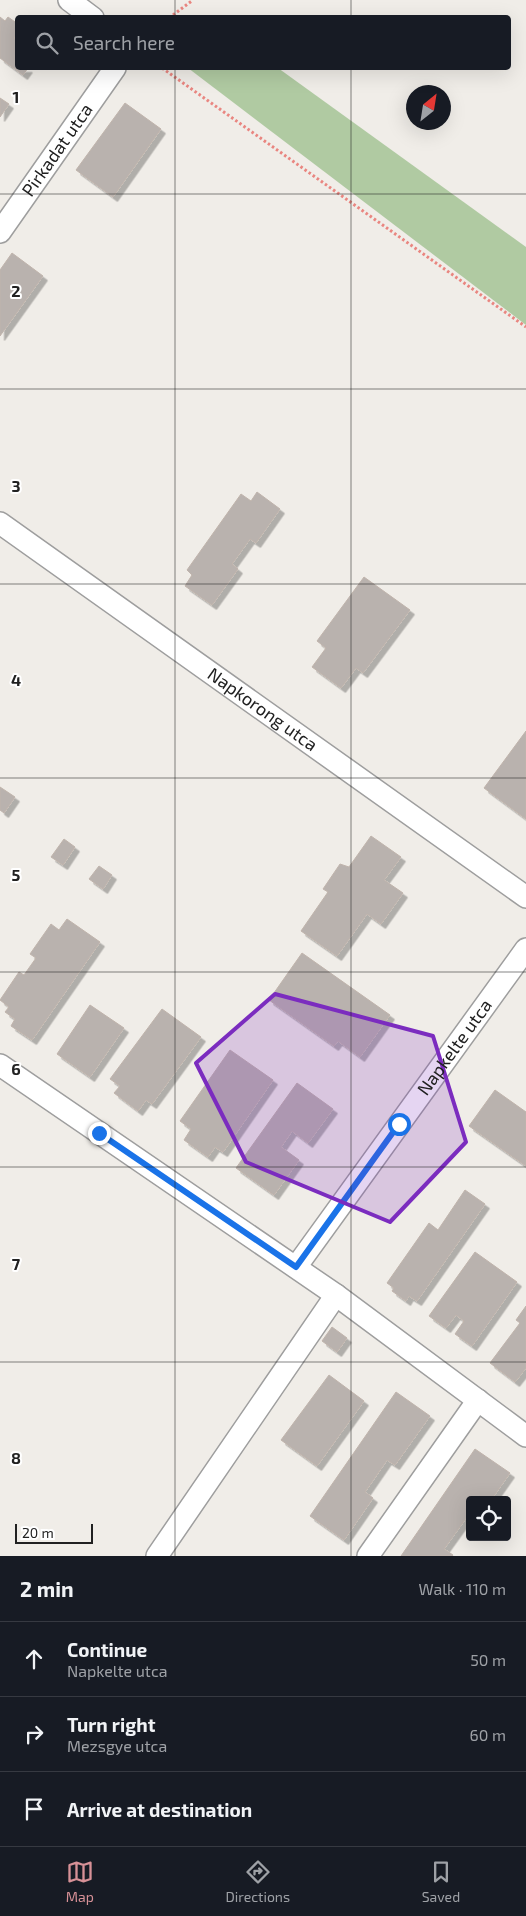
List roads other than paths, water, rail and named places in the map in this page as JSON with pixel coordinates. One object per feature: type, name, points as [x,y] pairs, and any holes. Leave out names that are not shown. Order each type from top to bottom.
[{"type":"street","points":[[69,0],[89,15]]},
{"type":"street","name":"Pirkadat utca","points":[[0,232],[114,70]]},
{"type":"street","name":"Napkorong utca","points":[[0,523],[526,897]]},
{"type":"street","name":"Napkelte utca","points":[[296,1267],[526,949]]},
{"type":"street","points":[[0,1066],[336,1295],[526,1436]]},
{"type":"street","points":[[157,1556],[336,1295]]},
{"type":"street","points":[[368,1556],[478,1400]]}]
